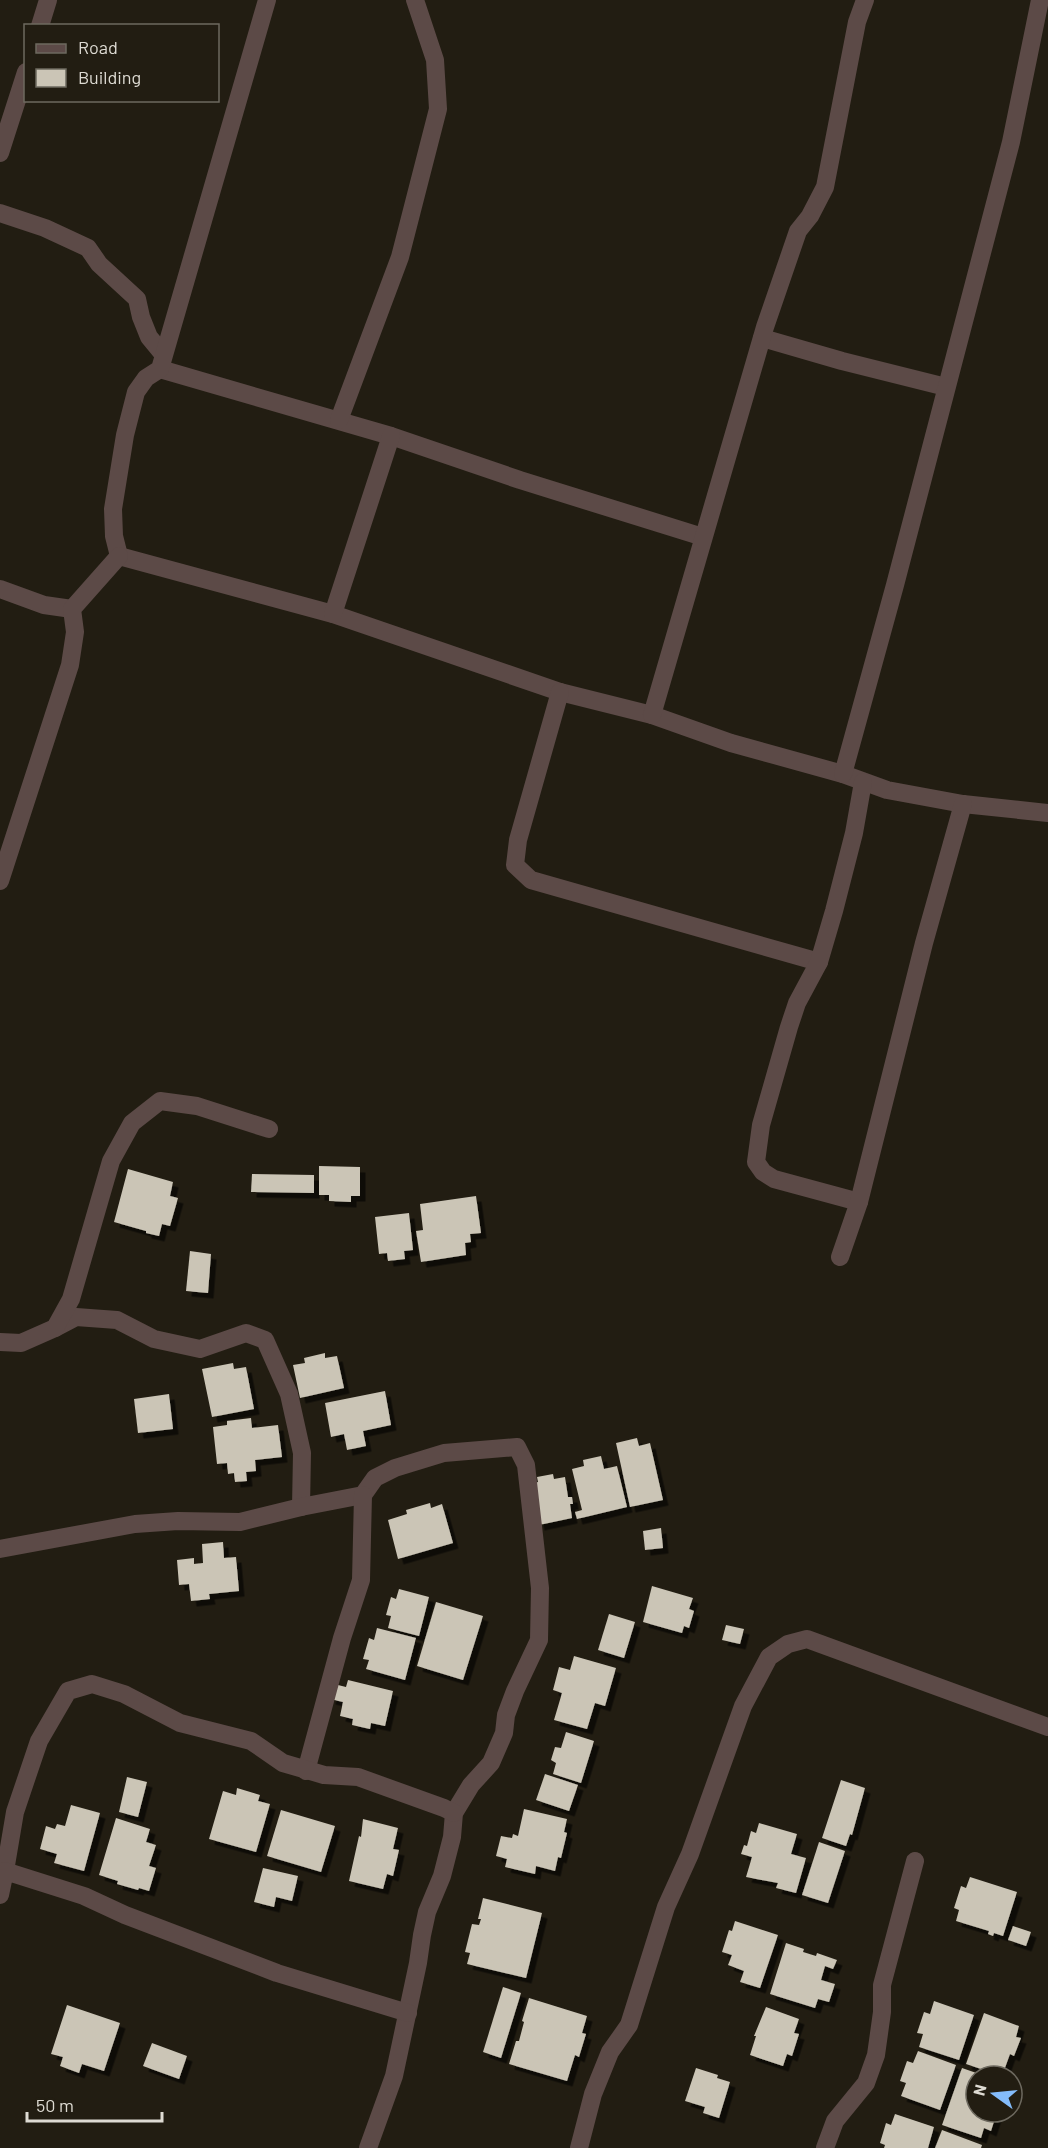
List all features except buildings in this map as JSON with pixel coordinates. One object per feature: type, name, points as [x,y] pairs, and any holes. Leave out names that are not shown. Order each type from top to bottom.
[{"type":"street","points":[[41,24],[48,0]]},
{"type":"street","points":[[119,556],[114,537],[113,509],[125,435],[136,392],[162,361],[267,0]]},
{"type":"street","points":[[339,420],[399,257],[438,109],[435,60],[415,0]]},
{"type":"street","points":[[652,714],[762,338],[798,231],[810,216],[825,187],[857,22],[865,0]]},
{"type":"street","points":[[843,774],[1011,142],[1041,0]]},
{"type":"street","points":[[0,153],[24,78]]},
{"type":"street","points":[[0,213],[45,228],[88,248],[99,264],[137,299],[149,337],[162,361],[520,480],[703,537]]},
{"type":"street","points":[[762,338],[946,387]]},
{"type":"street","points":[[333,614],[391,436]]},
{"type":"street","points":[[0,881],[70,665],[75,632],[72,609],[119,556]]},
{"type":"street","points":[[119,556],[333,614],[560,692],[652,714],[732,743],[843,774],[887,790],[963,804],[1048,813]]},
{"type":"street","points":[[0,589],[44,605],[72,609]]},
{"type":"street","points":[[560,692],[518,840],[515,865],[531,880],[819,962]]},
{"type":"street","points":[[859,1202],[774,1179],[763,1172],[756,1162],[761,1125],[789,1027],[797,1003],[819,962],[852,844],[863,782]]},
{"type":"street","points":[[840,1257],[859,1202],[924,943],[963,804]]},
{"type":"street","points":[[55,1328],[71,1299],[111,1161],[132,1123],[160,1101],[197,1106],[269,1129]]},
{"type":"street","points":[[0,1355],[76,1317],[117,1320],[154,1339],[200,1349],[246,1333],[265,1341],[289,1394],[300,1443],[302,1453],[301,1507]]},
{"type":"street","points":[[0,1341],[21,1343]]},
{"type":"street","points":[[306,1771],[342,1638],[361,1580],[363,1495],[375,1478],[395,1468],[444,1453],[517,1447],[526,1464],[540,1588],[539,1640],[515,1691],[506,1715],[504,1733],[491,1763],[471,1785],[454,1813],[452,1837],[442,1876],[427,1912],[394,2076],[368,2148]]},
{"type":"street","points":[[0,1549],[135,1524],[178,1521],[240,1522],[363,1495]]},
{"type":"street","points":[[579,2148],[593,2094],[610,2052],[629,2025],[666,1907],[690,1854],[743,1706],[769,1657],[788,1644],[807,1639],[1048,1727]]},
{"type":"street","points":[[0,1895],[15,1812],[39,1741],[68,1691],[92,1684],[124,1694],[180,1723],[251,1741],[283,1763],[324,1775],[358,1778],[454,1813]]},
{"type":"street","points":[[825,2148],[835,2121],[866,2083],[876,2055],[882,2012],[882,1985],[915,1861]]},
{"type":"street","points":[[5,1871],[84,1896],[124,1915],[277,1974],[408,2013]]}]
